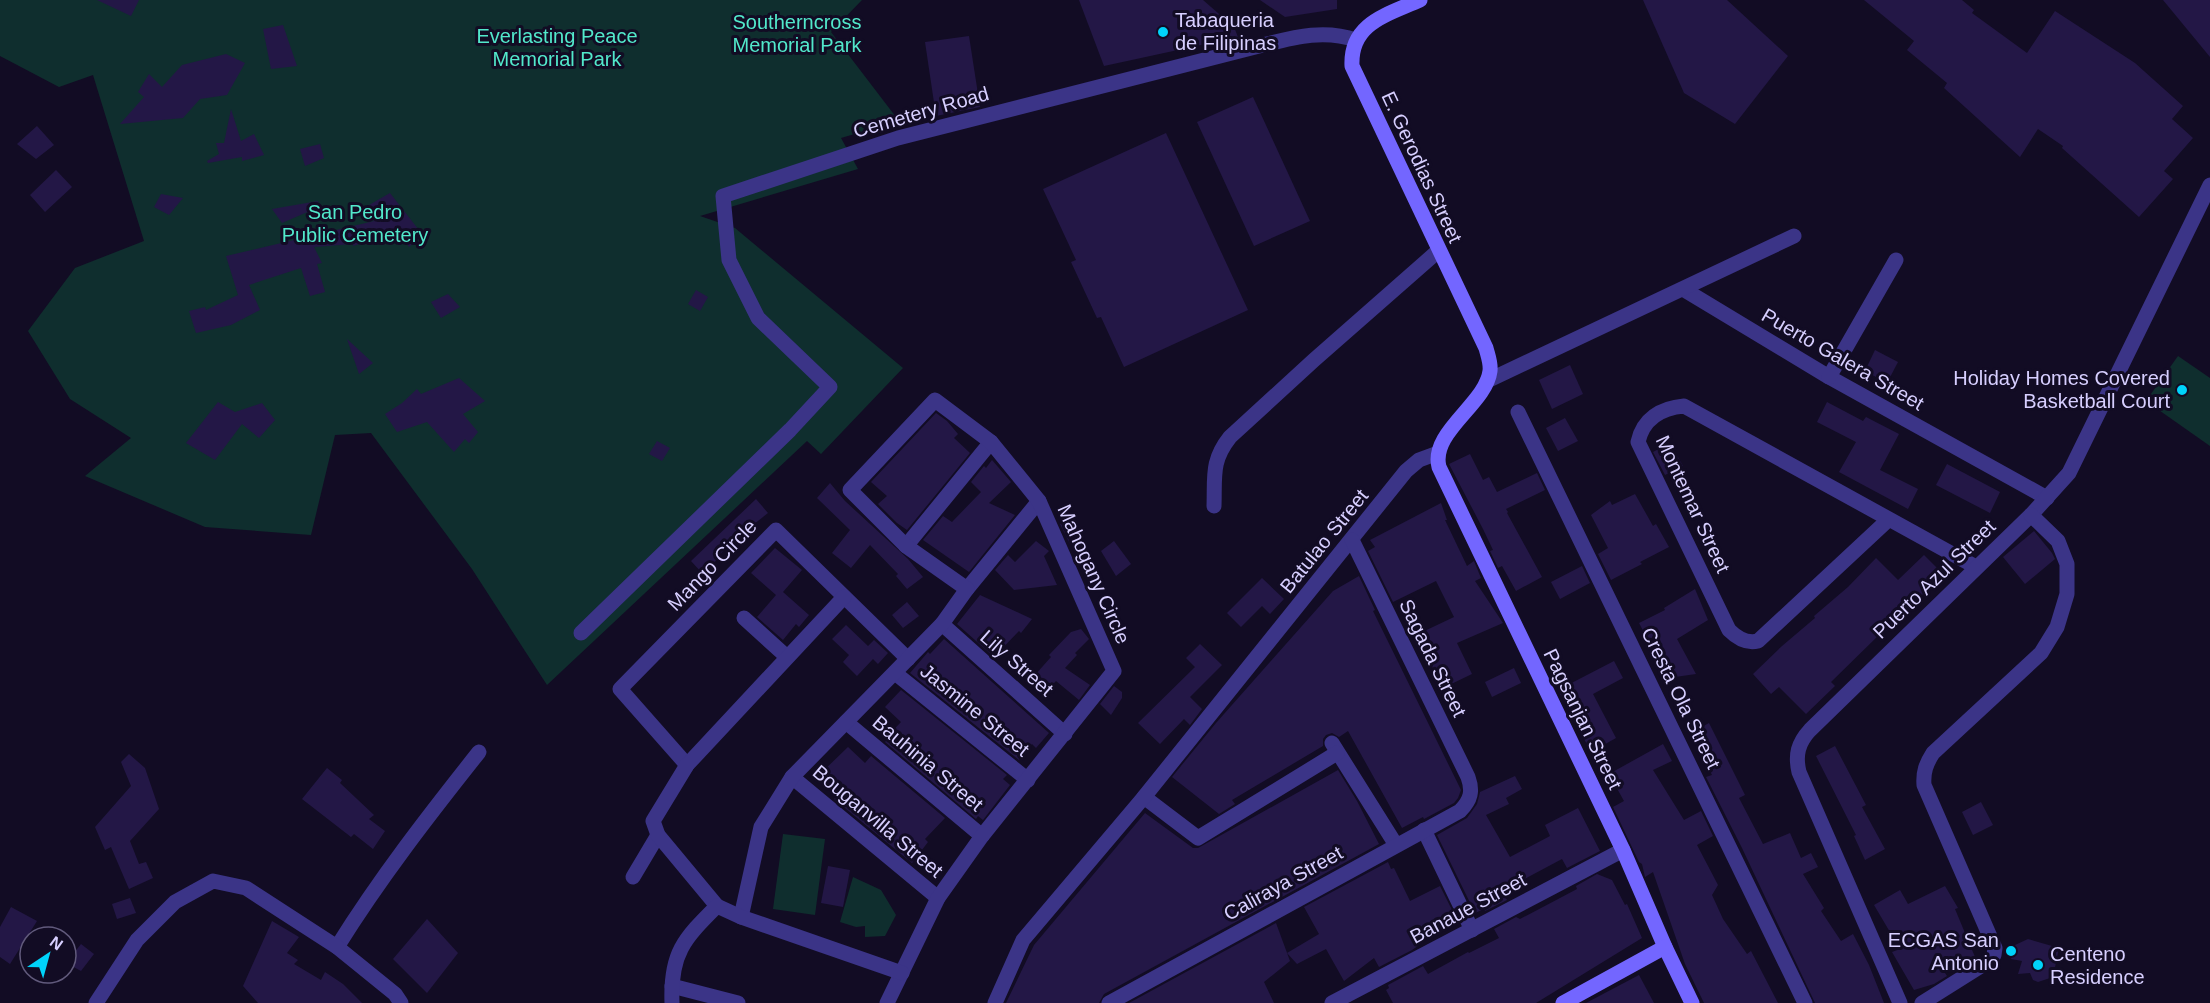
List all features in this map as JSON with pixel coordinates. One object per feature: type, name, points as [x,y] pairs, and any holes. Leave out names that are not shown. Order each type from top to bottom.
[{"type":"street","points":[[1356,39],[1377,19],[1420,0]]},
{"type":"street","name":"Cemetery Road","points":[[581,633],[790,430],[830,387],[758,318],[729,260],[723,196],[898,138],[1263,45],[1304,35],[1341,34],[1356,39]]},
{"type":"street","name":"E. Gerodias Street","points":[[1356,39],[1352,53],[1352,66],[1486,348],[1490,361],[1487,381]]},
{"type":"street","name":"Puerto Azul Street","points":[[1900,1003],[1799,772],[1798,748],[1810,730],[2031,515],[2069,472],[2210,185]]},
{"type":"street","points":[[1438,453],[1445,439],[1487,381],[1794,236]]},
{"type":"street","points":[[1214,506],[1215,462],[1230,437],[1438,251]]},
{"type":"street","points":[[1829,377],[1896,260]]},
{"type":"street","name":"Puerto Galera Street","points":[[1683,289],[1829,377],[2047,498]]},
{"type":"street","name":"Mahogany Circle","points":[[887,1003],[938,898],[982,836],[1114,671],[1039,501],[991,442],[935,400],[850,490],[906,546]]},
{"type":"street","name":"Montemar Street","points":[[1888,520],[1758,641],[1750,643],[1729,630],[1638,442],[1640,431],[1646,421],[1674,407],[1684,406],[1976,567]]},
{"type":"street","name":"Cresta Ola Street","points":[[1518,412],[1805,1003]]},
{"type":"street","points":[[967,589],[906,546],[991,442]]},
{"type":"street","name":"Batulao Street","points":[[995,1003],[1023,940],[1144,797],[1406,471],[1419,460],[1438,453]]},
{"type":"street","name":"Pagsanjan Street","points":[[1438,453],[1445,480],[1623,850],[1692,1003]]},
{"type":"street","points":[[741,917],[761,827],[792,777],[942,624],[967,589],[1039,501]]},
{"type":"street","points":[[1922,1003],[1989,961],[1995,952],[1924,785],[1924,776],[1928,760],[1933,753],[2041,653],[2057,627],[2067,594],[2067,564],[2058,541],[2031,515]]},
{"type":"street","name":"Mango Circle","points":[[687,765],[620,689],[776,530],[908,659]]},
{"type":"street","name":"Sagada Street","points":[[1352,540],[1468,777],[1471,795]]},
{"type":"street","points":[[844,597],[687,765],[653,821],[658,835],[717,906],[741,917],[902,973]]},
{"type":"street","points":[[744,618],[787,657]]},
{"type":"street","name":"Lily Street","points":[[942,624],[1065,734]]},
{"type":"street","name":"Jasmine Street","points":[[895,673],[1028,780]]},
{"type":"street","name":"Bauhinia Street","points":[[846,722],[982,836]]},
{"type":"street","points":[[1144,797],[1198,838],[1335,748],[1396,845]]},
{"type":"street","points":[[337,947],[397,858],[479,752]]},
{"type":"street","name":"Bouganvilla Street","points":[[792,777],[938,898]]},
{"type":"street","name":"Caliraya Street","points":[[1109,1003],[1460,811],[1471,795]]},
{"type":"street","points":[[1424,830],[1472,930]]},
{"type":"street","points":[[633,877],[658,835]]},
{"type":"street","name":"Banaue Street","points":[[1332,1003],[1623,850]]},
{"type":"street","points":[[96,1003],[137,940],[175,902],[213,881],[246,888],[337,947],[395,994],[401,1003]]},
{"type":"street","points":[[672,1003],[676,957],[688,934],[717,906]]},
{"type":"street","points":[[1563,1003],[1665,947]]},
{"type":"street","points":[[672,986],[738,1003]]},
{"type":"green space","name":"San Pedro Public Cemetery","points":[[0,0],[862,0],[831,32],[899,121],[841,138],[858,169],[700,216],[735,228],[903,368],[821,454],[807,441],[547,685],[472,569],[371,433],[335,435],[311,535],[205,527],[85,476],[131,438],[70,399],[28,331],[75,268],[144,241],[93,75],[59,87],[0,56]]},
{"type":"green space","name":"Holiday Homes Covered Basketball Court","points":[[2178,356],[2210,378],[2210,446],[2146,401]]},
{"type":"green space","points":[[783,834],[825,839],[815,915],[773,909]]},
{"type":"green space","points":[[853,877],[881,890],[896,915],[885,936],[865,937],[865,926],[856,927],[840,922]]},
{"type":"building","points":[[97,0],[139,0],[131,16]]},
{"type":"building","name":"Tabaqueria de Filipinas","points":[[1079,0],[1203,0],[1234,27],[1238,37],[1104,66]]},
{"type":"building","points":[[1260,0],[1337,0],[1337,9],[1285,17]]},
{"type":"building","points":[[1643,0],[1727,0],[1788,56],[1735,124],[1684,93]]},
{"type":"building","points":[[1864,0],[1962,0],[1974,10],[1972,13],[2027,53],[2055,11],[2135,63],[2183,106],[2172,119],[2193,138],[2164,171],[2173,179],[2139,217],[2062,148],[2063,146],[2038,129],[2020,157],[1944,88],[1947,83],[1907,50],[1914,41]]},
{"type":"building","points":[[2163,0],[2210,0],[2210,57]]},
{"type":"building","points":[[283,25],[297,66],[271,69],[263,29]]},
{"type":"building","points":[[969,36],[980,107],[936,116],[925,42]]},
{"type":"building","points":[[226,54],[245,63],[227,95],[200,99],[183,118],[120,124],[144,97],[138,92],[149,74],[162,87],[182,65]]},
{"type":"building","points":[[1253,97],[1310,221],[1254,246],[1197,122]]},
{"type":"building","points":[[231,109],[241,141],[254,134],[264,155],[242,161],[242,157],[208,163],[207,161],[219,154],[216,143],[224,143]]},
{"type":"building","points":[[37,126],[54,145],[36,159],[17,144]]},
{"type":"building","points":[[1166,133],[1248,310],[1124,367],[1101,317],[1097,318],[1071,262],[1076,260],[1043,189]]},
{"type":"building","points":[[320,144],[324,158],[305,166],[300,149]]},
{"type":"building","points":[[56,170],[72,187],[45,212],[30,195]]},
{"type":"building","points":[[390,193],[422,234],[409,247],[402,237],[378,244],[377,239],[353,246],[353,244],[314,247],[322,263],[317,264],[325,292],[310,296],[301,268],[249,285],[260,310],[231,325],[196,333],[189,311],[205,307],[206,310],[238,295],[226,256],[374,221],[362,209]]},
{"type":"building","points":[[161,194],[183,198],[169,215],[154,207]]},
{"type":"building","points":[[318,201],[319,207],[282,223],[272,209]]},
{"type":"building","points":[[696,290],[708,297],[700,311],[688,304]]},
{"type":"building","points":[[448,294],[460,307],[441,318],[431,302]]},
{"type":"building","points":[[347,339],[373,363],[359,374]]},
{"type":"building","points":[[1875,350],[1898,362],[1887,383],[1865,371]]},
{"type":"building","points":[[1570,365],[1583,394],[1552,409],[1539,380]]},
{"type":"building","points":[[459,378],[485,401],[463,414],[478,432],[469,443],[465,439],[454,452],[427,422],[397,432],[385,414],[417,389],[421,394]]},
{"type":"building","points":[[218,402],[235,412],[262,403],[275,420],[259,438],[242,424],[215,460],[186,443]]},
{"type":"building","points":[[1827,402],[1863,421],[1866,417],[1899,434],[1880,470],[1918,489],[1908,509],[1839,472],[1856,442],[1817,422]]},
{"type":"building","points":[[936,413],[947,421],[958,434],[954,438],[970,453],[907,530],[878,504],[887,496],[871,482]]},
{"type":"building","points":[[1565,418],[1578,441],[1558,451],[1546,428]]},
{"type":"building","points":[[657,441],[670,448],[662,461],[649,454]]},
{"type":"building","points":[[1670,443],[1683,466],[1665,475],[1653,452]]},
{"type":"building","points":[[1470,454],[1483,480],[1489,477],[1497,492],[1537,473],[1545,490],[1506,509],[1542,577],[1516,591],[1502,566],[1498,568],[1490,551],[1493,550],[1449,464]]},
{"type":"building","points":[[992,460],[1011,482],[989,503],[1015,515],[969,572],[923,540],[943,516],[952,522],[981,492],[971,482]]},
{"type":"building","points":[[1947,464],[2000,492],[1990,513],[1936,485]]},
{"type":"building","points":[[830,483],[845,501],[908,559],[923,577],[907,589],[896,576],[898,574],[870,545],[851,568],[832,553],[850,530],[817,498]]},
{"type":"building","points":[[1635,494],[1653,526],[1656,524],[1669,547],[1611,580],[1598,554],[1608,548],[1591,515],[1610,501],[1612,505]]},
{"type":"building","points":[[756,499],[768,513],[749,528],[751,530],[717,556],[719,558],[702,573],[691,561]]},
{"type":"building","points":[[1441,503],[1447,520],[1445,520],[1467,566],[1474,561],[1481,578],[1475,581],[1503,623],[1457,643],[1472,674],[1443,688],[1416,635],[1454,617],[1436,581],[1393,602],[1368,551],[1375,547],[1370,540]]},
{"type":"building","points":[[1073,518],[1083,534],[1070,544],[1060,524]]},
{"type":"building","points":[[2034,531],[2055,559],[2025,584],[2003,557]]},
{"type":"building","points":[[1036,541],[1049,551],[1044,556],[1057,585],[1014,590],[995,570],[1008,555],[1015,562]]},
{"type":"building","points":[[1114,541],[1131,564],[1116,576],[1101,551]]},
{"type":"building","points":[[775,548],[802,570],[783,592],[809,615],[799,627],[796,624],[783,640],[757,617],[776,595],[751,573]]},
{"type":"building","points":[[1924,555],[1943,574],[1831,682],[1835,686],[1806,714],[1779,687],[1771,694],[1753,674],[1848,587],[1876,558],[1898,580]]},
{"type":"building","points":[[1582,566],[1590,583],[1560,599],[1551,582]]},
{"type":"building","points":[[1359,576],[1375,610],[1373,611],[1461,790],[1458,798],[1454,803],[1402,828],[1348,731],[1339,737],[1332,733],[1326,735],[1323,739],[1323,746],[1232,800],[1235,804],[1219,814],[1172,777],[1216,723],[1333,591]]},
{"type":"building","points":[[1262,578],[1284,599],[1270,614],[1262,606],[1241,627],[1227,613]]},
{"type":"building","points":[[1695,589],[1708,620],[1677,639],[1696,674],[1668,678],[1639,623],[1665,610],[1664,608]]},
{"type":"building","points":[[980,595],[1032,619],[1021,633],[1019,631],[994,657],[957,624]]},
{"type":"building","points":[[907,602],[919,616],[903,628],[892,615]]},
{"type":"building","points":[[846,625],[868,646],[874,640],[888,653],[878,664],[873,659],[857,676],[843,662],[849,655],[832,639]]},
{"type":"building","points":[[1081,629],[1089,639],[1075,653],[1077,655],[1065,668],[1090,685],[1079,700],[1056,681],[1049,688],[1035,675],[1051,657],[1049,655],[1071,632]]},
{"type":"building","points":[[944,639],[1049,733],[1036,748],[1032,744],[1019,760],[910,673],[928,652],[930,654]]},
{"type":"building","points":[[1200,644],[1222,665],[1190,697],[1202,709],[1190,725],[1184,719],[1160,744],[1138,723],[1195,667],[1186,658]]},
{"type":"building","points":[[1614,661],[1623,678],[1593,694],[1616,738],[1591,752],[1558,690]]},
{"type":"building","points":[[1514,668],[1521,683],[1492,697],[1485,682]]},
{"type":"building","points":[[1114,686],[1122,692],[1122,698],[1111,715],[1100,704]]},
{"type":"building","points":[[901,690],[1007,775],[1003,779],[1010,785],[983,820],[978,816],[976,819],[885,742],[887,740],[885,739],[901,722],[885,707]]},
{"type":"building","points":[[1709,723],[1745,795],[1739,798],[1763,844],[1790,833],[1801,858],[1811,853],[1818,867],[1803,874],[1824,908],[1821,911],[1841,941],[1853,934],[1869,965],[1884,1003],[1815,1003],[1706,777],[1712,775],[1691,733]]},
{"type":"building","points":[[1663,744],[1672,761],[1653,770],[1684,820],[1701,811],[1713,836],[1697,845],[1718,885],[1712,895],[1723,919],[1747,954],[1751,951],[1778,1003],[1704,1003],[1685,964],[1653,872],[1645,877],[1642,864],[1613,807],[1624,801],[1609,774]]},
{"type":"building","points":[[1835,746],[1866,805],[1862,807],[1885,849],[1865,860],[1854,836],[1856,835],[1816,756]]},
{"type":"building","points":[[848,747],[865,763],[871,756],[945,818],[925,839],[928,842],[912,863],[834,799],[837,796],[817,777]]},
{"type":"building","points":[[129,754],[145,768],[159,809],[130,841],[139,864],[146,862],[153,878],[129,889],[111,847],[105,850],[95,827],[131,786],[121,762]]},
{"type":"building","points":[[327,768],[342,780],[340,783],[374,815],[369,819],[385,831],[373,849],[354,834],[351,837],[302,799]]},
{"type":"building","points":[[1338,770],[1379,844],[1104,994],[1099,1003],[1006,1003],[1034,945],[1145,813],[1193,848],[1198,848]]},
{"type":"building","points":[[1515,776],[1522,789],[1506,798],[1509,804],[1486,815],[1510,857],[1550,836],[1545,825],[1578,808],[1600,851],[1567,868],[1562,859],[1502,891],[1507,900],[1485,911],[1484,909],[1475,913],[1437,835],[1467,818],[1477,804],[1480,792]]},
{"type":"building","points":[[1981,802],[1993,825],[1973,835],[1962,812]]},
{"type":"building","points":[[1388,862],[1391,869],[1394,868],[1410,901],[1440,886],[1457,920],[1455,924],[1421,941],[1422,943],[1412,950],[1379,967],[1374,958],[1344,981],[1326,949],[1297,964],[1287,953],[1319,934],[1304,907]]},
{"type":"building","points":[[828,866],[850,870],[843,907],[821,903]]},
{"type":"building","points":[[1597,874],[1612,880],[1625,905],[1627,904],[1642,938],[1536,1003],[1393,1003],[1386,990],[1389,988],[1388,985],[1423,966],[1428,974],[1499,938],[1494,929],[1516,917],[1520,919],[1577,889],[1576,886]]},
{"type":"building","points":[[1945,886],[1958,908],[1955,909],[1975,957],[1943,970],[1947,976],[1934,984],[1914,990],[1892,952],[1900,949],[1874,905],[1900,890],[1908,904]]},
{"type":"building","points":[[130,898],[136,913],[117,919],[112,904]]},
{"type":"building","points":[[11,907],[37,921],[34,925],[18,925],[18,951],[10,964],[0,957],[0,927]]},
{"type":"building","points":[[427,919],[458,953],[427,993],[393,959]]},
{"type":"building","points":[[272,921],[299,937],[287,953],[298,960],[294,964],[321,980],[325,972],[343,984],[362,1003],[258,1003],[243,986]]},
{"type":"building","points":[[1276,923],[1290,961],[1264,982],[1274,1003],[1129,1003]]},
{"type":"building","name":"Centeno Residence","points":[[2028,939],[2059,948],[2053,977],[2038,982],[2033,980],[2030,973],[2018,974],[2022,961],[2011,959],[2015,945]]},
{"type":"building","points":[[81,944],[94,954],[81,971],[78,969],[78,948]]},
{"type":"building","points":[[1639,975],[1654,1003],[1586,1003]]},
{"type":"place","name":"Tabaqueria de Filipinas","points":[[1163,32]]},
{"type":"place","name":"Holiday Homes Covered Basketball Court","points":[[2182,390]]},
{"type":"place","name":"ECGAS San Antonio","points":[[2011,951]]},
{"type":"place","name":"Centeno Residence","points":[[2038,965]]},
{"type":"park label","name":"Southerncross Memorial Park","points":[[797,34]]},
{"type":"park label","name":"Everlasting Peace Memorial Park","points":[[557,48]]}]
